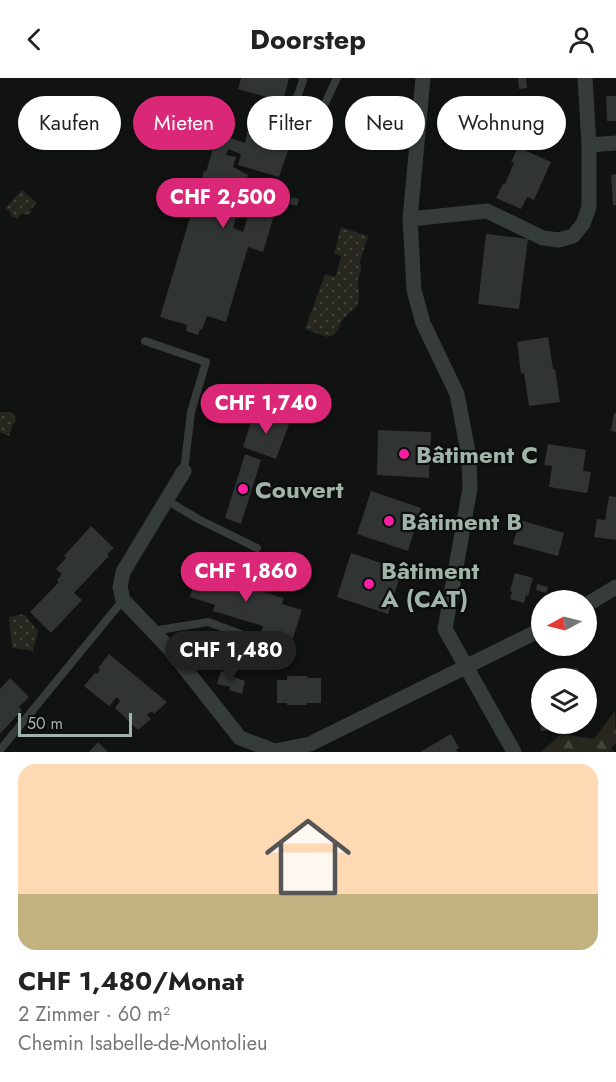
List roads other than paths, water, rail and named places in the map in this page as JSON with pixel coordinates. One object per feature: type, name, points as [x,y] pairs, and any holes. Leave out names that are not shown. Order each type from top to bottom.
[{"type":"street","points":[[423,78],[410,219],[414,290],[423,323],[457,394],[469,457],[470,488],[445,629],[514,752]]},
{"type":"street","points":[[410,219],[487,211],[543,238],[559,240],[573,236],[583,224],[589,207],[589,145],[585,78]]},
{"type":"street","points":[[589,145],[616,143]]},
{"type":"street","points":[[184,471],[123,572],[120,588],[123,600],[168,647],[242,745],[275,751],[315,745],[465,666],[531,634]]},
{"type":"street","points":[[597,598],[616,587]]},
{"type":"lane","points":[[302,78],[298,95],[287,110],[299,116],[313,117],[319,114],[337,78]]},
{"type":"lane","points":[[145,341],[206,362],[191,412],[184,471]]},
{"type":"lane","points":[[166,500],[200,520],[257,548]]},
{"type":"lane","points":[[0,750],[123,600]]},
{"type":"lane","points":[[153,631],[208,622],[274,646]]},
{"type":"place","name":"Bâtiment C","points":[[404,454]]},
{"type":"place","name":"Couvert","points":[[243,489]]},
{"type":"place","name":"Bâtiment B","points":[[389,521]]},
{"type":"place","name":"Bâtiment A (CAT)","points":[[369,584]]}]
